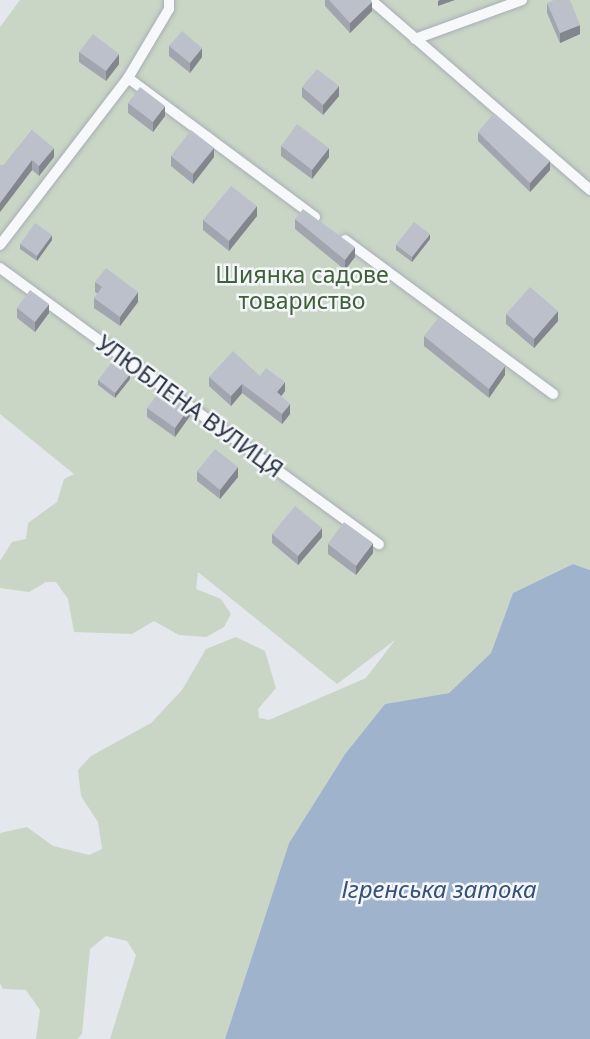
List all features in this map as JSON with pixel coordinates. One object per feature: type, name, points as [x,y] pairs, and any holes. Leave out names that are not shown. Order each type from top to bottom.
[{"type":"lane","points":[[0,245],[128,78],[169,9],[169,0]]},
{"type":"lane","points":[[371,0],[590,190]]},
{"type":"lane","points":[[415,39],[522,0]]},
{"type":"lane","points":[[128,78],[553,394]]},
{"type":"lane","name":"УЛЮБЛЕНА ВУЛИЦЯ","points":[[0,268],[379,544]]},
{"type":"green space","name":"Шиянка садове товариство","points":[[20,0],[590,0],[590,570],[573,564],[513,593],[491,653],[449,693],[385,704],[345,754],[289,843],[225,1039],[110,1039],[136,955],[127,941],[106,936],[90,949],[82,1034],[77,1039],[36,1039],[40,1010],[26,990],[3,989],[0,983],[0,833],[27,827],[53,846],[89,855],[102,849],[98,822],[81,796],[78,770],[91,756],[151,723],[182,690],[206,649],[236,637],[265,651],[276,688],[258,709],[259,718],[269,720],[366,678],[395,640],[337,684],[198,572],[196,589],[221,599],[231,614],[224,627],[206,637],[179,635],[154,621],[132,634],[74,632],[68,599],[56,582],[46,582],[29,592],[0,588],[0,561],[12,542],[26,539],[28,523],[57,502],[64,479],[74,474],[0,414],[0,27]]},
{"type":"water","name":"Ігренська затока","points":[[573,564],[590,570],[590,1039],[225,1039],[289,843],[345,754],[385,704],[449,693],[491,653],[513,593]]},
{"type":"building","points":[[329,0],[371,0],[372,2],[350,23]]},
{"type":"building","points":[[570,0],[580,25],[560,33],[547,3]]},
{"type":"building","points":[[182,31],[202,48],[190,63],[169,46]]},
{"type":"building","points":[[93,34],[119,54],[106,71],[79,52]]},
{"type":"building","points":[[317,69],[339,86],[323,105],[302,87]]},
{"type":"building","points":[[140,87],[165,106],[153,122],[128,103]]},
{"type":"building","points":[[494,113],[550,161],[530,183],[478,132]]},
{"type":"building","points":[[297,124],[329,148],[312,170],[281,146]]},
{"type":"building","points":[[32,130],[54,148],[39,166],[32,160],[0,203],[0,165],[4,165]]},
{"type":"building","points":[[191,130],[214,148],[193,174],[171,156]]},
{"type":"building","points":[[231,186],[257,206],[229,241],[203,220]]},
{"type":"building","points":[[303,209],[355,247],[345,260],[295,219]]},
{"type":"building","points":[[414,222],[430,234],[412,257],[396,245]]},
{"type":"building","points":[[35,223],[52,235],[37,256],[20,244]]},
{"type":"building","points":[[106,268],[138,292],[120,317],[94,298],[102,287],[95,282]]},
{"type":"building","points":[[530,287],[558,311],[534,339],[506,314]]},
{"type":"building","points":[[30,290],[49,304],[35,322],[17,308]]},
{"type":"building","points":[[439,317],[505,366],[489,389],[424,336]]},
{"type":"building","points":[[233,351],[260,376],[266,368],[285,382],[277,392],[290,404],[282,414],[242,384],[231,396],[209,377]]},
{"type":"building","points":[[113,361],[130,374],[115,393],[98,380]]},
{"type":"building","points":[[163,387],[190,407],[175,428],[147,408]]},
{"type":"building","points":[[215,449],[238,467],[220,490],[197,471]]},
{"type":"building","points":[[295,506],[322,528],[298,556],[272,534]]},
{"type":"building","points":[[344,522],[373,543],[356,566],[328,544]]}]
